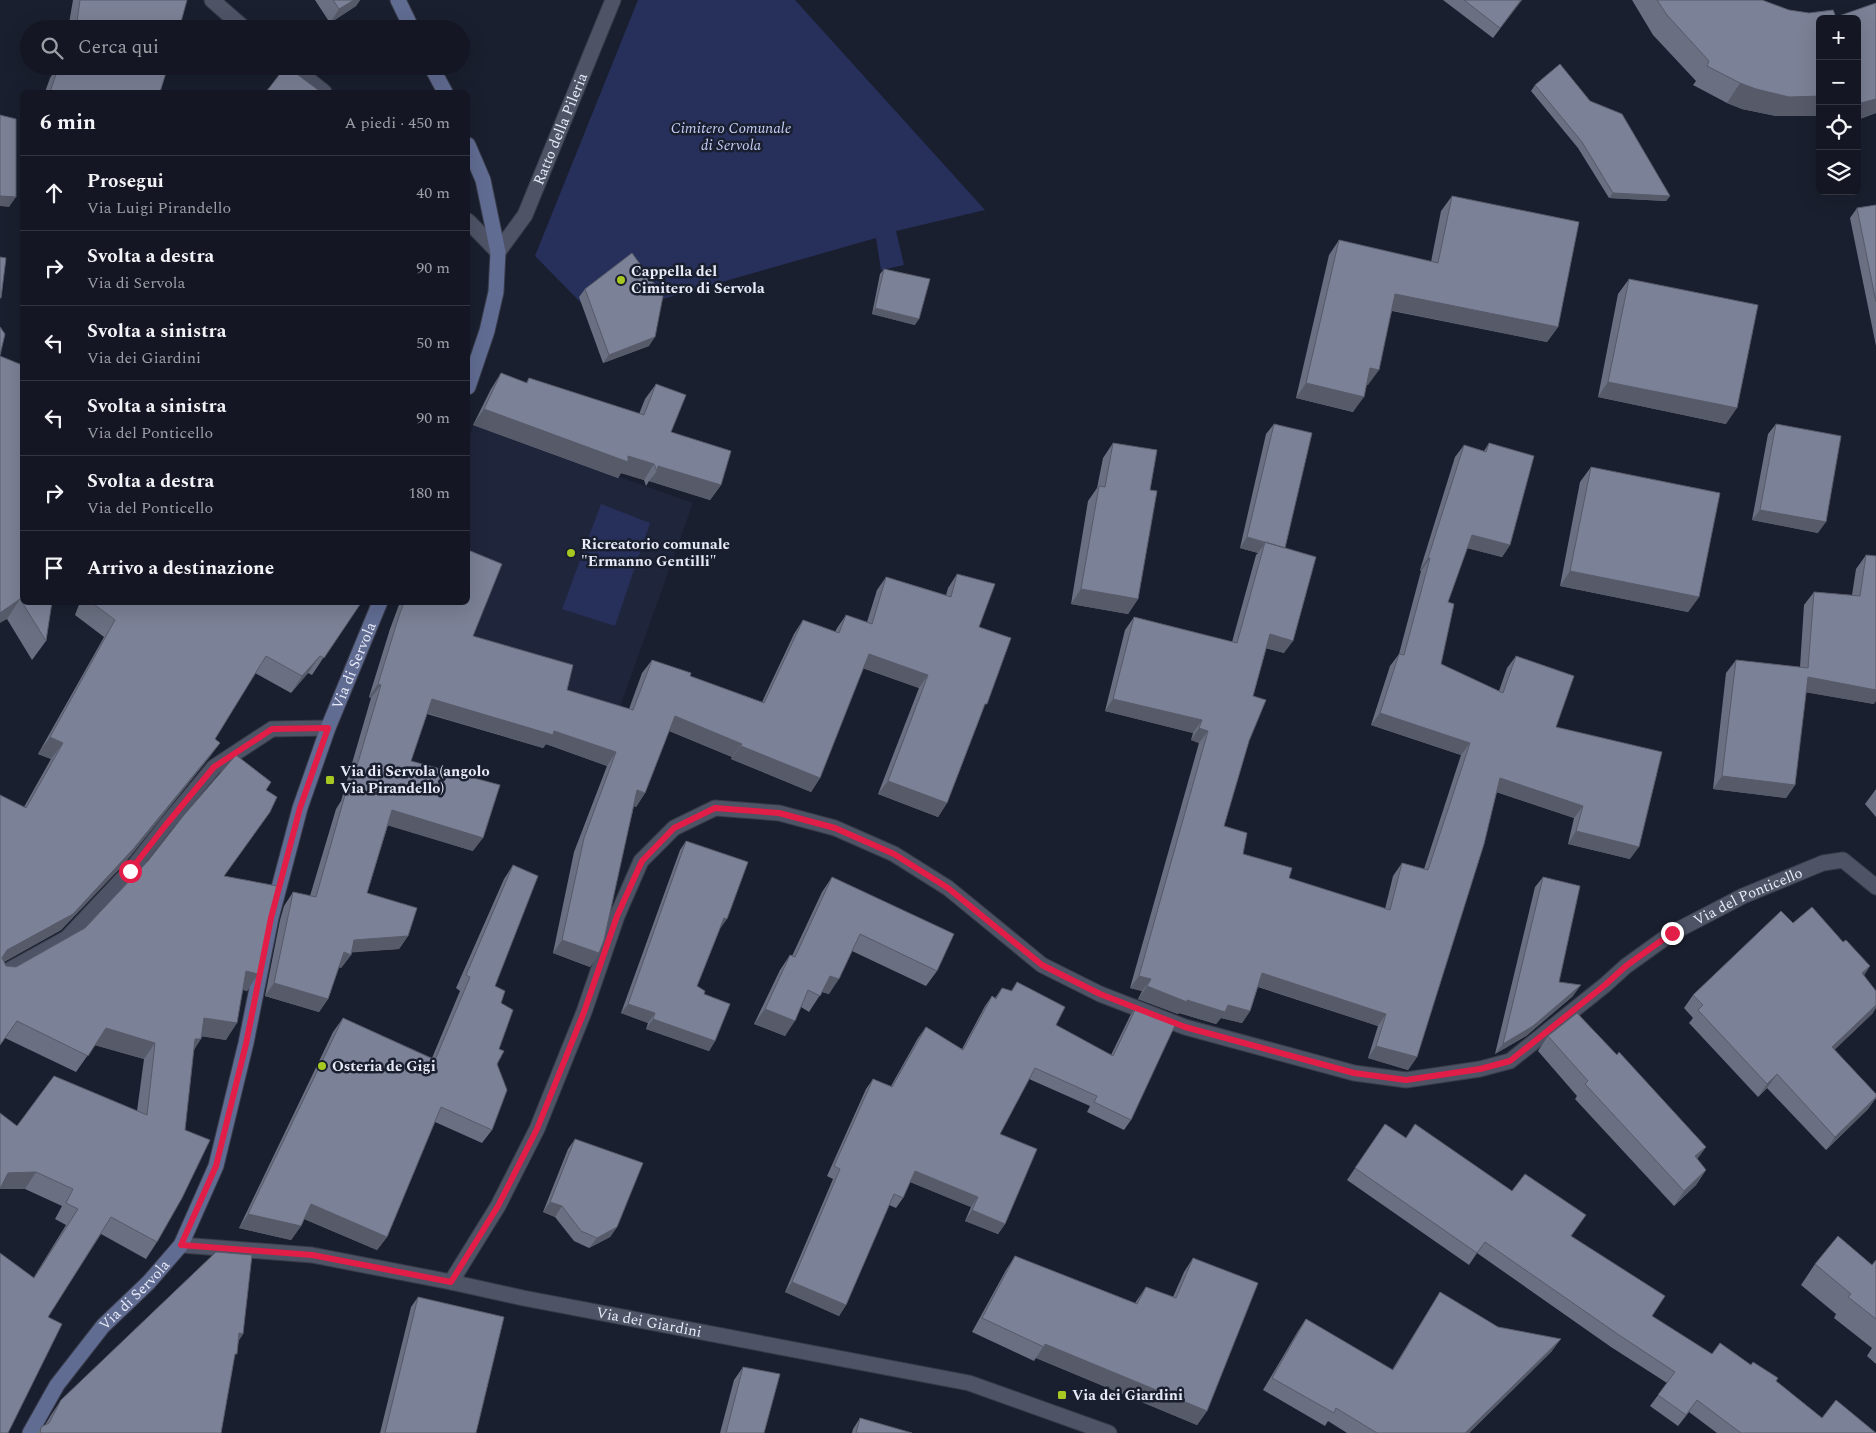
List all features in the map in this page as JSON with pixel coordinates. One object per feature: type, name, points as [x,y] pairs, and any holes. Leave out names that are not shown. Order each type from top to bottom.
[{"type":"main road","points":[[398,0],[408,20]]},
{"type":"main road","points":[[436,75],[444,90]]},
{"type":"main road","points":[[470,150],[483,180],[498,252],[496,292],[470,381]]},
{"type":"main road","name":"Via di Servola","points":[[30,1433],[58,1385],[103,1326],[149,1282],[181,1245],[216,1166],[246,1044],[276,900],[300,808],[328,728],[379,605]]},
{"type":"street","points":[[212,0],[235,20]]},
{"type":"street","name":"Ratto della Pileria","points":[[498,252],[525,214],[613,0]]},
{"type":"street","points":[[302,75],[321,90]]},
{"type":"street","points":[[470,223],[498,252]]},
{"type":"street","points":[[0,975],[67,938],[130,871],[214,767],[272,729],[328,728]]},
{"type":"street","name":"Via del Ponticello","points":[[451,1282],[498,1206],[537,1129],[584,1012],[617,916],[642,861],[674,828],[715,808],[779,813],[835,828],[894,854],[948,888],[1042,965],[1109,998],[1185,1027],[1239,1042],[1354,1073],[1406,1080],[1480,1069],[1510,1061],[1626,966],[1672,933],[1742,896],[1823,863],[1843,860],[1876,887]]},
{"type":"street","name":"Via dei Giardini","points":[[181,1245],[312,1255],[523,1298],[969,1383],[1109,1433]]},
{"type":"shaded area","name":"Ricreatorio comunale \"Ermanno Gentilli\"","points":[[473,425],[693,503],[601,760],[369,697],[390,629],[400,605],[470,605],[470,435]]},
{"type":"green space","name":"Cimitero Comunale di Servola","points":[[638,0],[795,0],[985,210],[896,231],[904,265],[881,270],[876,238],[596,318],[535,256]]},
{"type":"green space","points":[[601,504],[650,523],[615,626],[562,609]]},
{"type":"building","points":[[80,0],[187,0],[181,20],[77,20]]},
{"type":"building","points":[[333,0],[354,0],[339,9]]},
{"type":"building","points":[[1464,0],[1521,0],[1500,28]]},
{"type":"building","points":[[1657,0],[1762,0],[1789,10],[1809,13],[1833,10],[1835,15],[1816,15],[1816,96],[1789,97],[1756,89],[1707,66],[1709,61],[1667,15]]},
{"type":"building","points":[[1876,3],[1876,99],[1861,103],[1861,15],[1842,15]]},
{"type":"building","points":[[1560,64],[1590,101],[1622,114],[1670,196],[1613,193],[1582,142],[1535,85]]},
{"type":"building","points":[[56,75],[165,75],[161,90],[51,90]]},
{"type":"building","points":[[279,75],[298,75],[318,90],[268,90]]},
{"type":"building","points":[[0,115],[16,119],[16,197],[0,196]]},
{"type":"building","points":[[1452,196],[1579,222],[1558,327],[1395,294],[1379,370],[1370,368],[1364,397],[1306,383],[1339,240],[1438,263]]},
{"type":"building","points":[[1876,205],[1876,302],[1857,208]]},
{"type":"building","points":[[632,253],[663,296],[655,337],[609,355],[585,289]]},
{"type":"building","points":[[0,257],[6,258],[1,298],[0,298]]},
{"type":"building","points":[[884,269],[930,279],[919,319],[875,308]]},
{"type":"building","points":[[1629,279],[1758,305],[1737,408],[1608,382]]},
{"type":"building","points":[[0,327],[5,334],[0,355]]},
{"type":"building","points":[[0,356],[20,364],[20,599],[0,613]]},
{"type":"building","points":[[501,373],[527,383],[529,378],[644,415],[656,384],[686,395],[671,432],[731,451],[721,485],[658,466],[657,471],[654,464],[628,456],[628,462],[484,409]]},
{"type":"building","points":[[1274,424],[1312,433],[1285,548],[1247,537]]},
{"type":"building","points":[[1776,424],[1841,436],[1826,522],[1760,510]]},
{"type":"building","points":[[1113,443],[1157,450],[1150,490],[1157,491],[1138,599],[1081,589],[1099,486],[1105,487]]},
{"type":"building","points":[[1489,443],[1534,456],[1510,545],[1472,535],[1448,602],[1454,604],[1441,664],[1503,693],[1516,656],[1574,676],[1556,727],[1662,752],[1639,847],[1576,831],[1583,806],[1500,778],[1484,844],[1417,1057],[1376,1046],[1386,1014],[1262,973],[1250,1011],[1228,1005],[1225,1012],[1187,1000],[1187,1002],[1147,986],[1151,979],[1139,976],[1208,731],[1199,728],[1202,720],[1113,699],[1134,617],[1237,643],[1265,542],[1316,557],[1293,641],[1270,634],[1253,696],[1266,700],[1249,741],[1224,826],[1247,833],[1243,854],[1292,868],[1289,878],[1390,910],[1402,863],[1428,870],[1470,743],[1380,713],[1399,654],[1404,655],[1430,558],[1428,558],[1464,445],[1486,452]]},
{"type":"building","points":[[1591,467],[1720,493],[1699,597],[1570,571]]},
{"type":"building","points":[[470,551],[502,564],[473,636],[573,665],[567,690],[633,710],[652,660],[691,673],[690,676],[764,703],[803,620],[839,633],[846,615],[872,624],[886,577],[951,597],[957,574],[995,584],[979,627],[1011,638],[947,803],[888,781],[928,675],[869,654],[820,778],[741,746],[742,744],[675,716],[645,793],[637,790],[604,940],[599,953],[562,940],[584,838],[616,752],[554,731],[553,735],[432,699],[411,761],[500,785],[483,838],[392,810],[367,893],[417,908],[408,936],[354,940],[351,955],[344,952],[328,999],[274,983],[293,892],[316,897],[345,795],[348,796],[381,685],[378,684],[403,605],[470,605]]},
{"type":"building","points":[[1866,555],[1876,556],[1876,690],[1808,677],[1795,785],[1722,776],[1736,660],[1808,668],[1814,592],[1860,596]]},
{"type":"building","points":[[24,605],[52,605],[46,641]]},
{"type":"building","points":[[95,605],[360,605],[324,658],[320,656],[302,676],[266,656],[215,739],[220,743],[134,848],[73,914],[7,950],[2,958],[6,966],[16,967],[85,928],[148,861],[184,815],[236,755],[271,782],[266,790],[277,797],[270,812],[224,876],[277,886],[258,974],[246,971],[237,1023],[204,1018],[201,1039],[195,1039],[185,1130],[210,1140],[182,1198],[157,1242],[111,1217],[48,1317],[62,1324],[8,1433],[0,1433],[0,1253],[34,1278],[78,1209],[66,1203],[73,1189],[36,1172],[8,1173],[0,1189],[0,1113],[17,1126],[54,1076],[147,1115],[155,1043],[106,1028],[88,1056],[17,1021],[0,1045],[0,795],[26,808],[63,743],[50,737],[115,620]]},
{"type":"building","points":[[686,841],[748,862],[727,919],[724,918],[697,986],[705,991],[704,994],[730,1004],[715,1041],[653,1019],[655,1013],[628,1004]]},
{"type":"building","points":[[513,865],[538,876],[495,986],[505,991],[501,1003],[513,1010],[499,1049],[504,1051],[497,1064],[507,1090],[492,1130],[441,1107],[387,1237],[311,1204],[301,1226],[248,1214],[343,1018],[435,1060],[470,977],[466,975]]},
{"type":"building","points":[[832,877],[954,934],[937,971],[860,934],[839,979],[830,976],[820,996],[808,990],[795,1021],[765,1009],[790,955],[795,957]]},
{"type":"building","points":[[1543,877],[1580,886],[1559,982],[1581,985],[1533,1026],[1503,1044]]},
{"type":"building","points":[[1812,907],[1843,942],[1846,940],[1870,966],[1862,973],[1876,991],[1876,1005],[1832,1047],[1876,1094],[1876,1097],[1835,1137],[1777,1074],[1767,1084],[1698,1010],[1703,1005],[1693,995],[1781,911],[1793,923]]},
{"type":"building","points":[[1017,982],[1065,1007],[1056,1025],[1113,1056],[1137,1006],[1177,1021],[1131,1120],[1094,1102],[1097,1096],[1035,1068],[1000,1134],[1037,1149],[1005,1224],[972,1210],[978,1197],[915,1171],[903,1198],[894,1194],[846,1305],[792,1282],[840,1169],[834,1166],[873,1079],[892,1087],[926,1027],[963,1050],[992,996],[996,999],[1002,988],[1012,991]]},
{"type":"building","points":[[1577,1013],[1617,1055],[1619,1052],[1706,1147],[1695,1156],[1706,1170],[1684,1191],[1585,1084],[1588,1081],[1548,1036]]},
{"type":"building","points":[[1385,1124],[1406,1138],[1415,1124],[1512,1191],[1525,1174],[1586,1215],[1571,1236],[1665,1296],[1652,1316],[1712,1354],[1720,1343],[1751,1365],[1753,1362],[1778,1378],[1776,1381],[1822,1418],[1836,1400],[1876,1433],[1741,1433],[1697,1400],[1686,1415],[1658,1395],[1675,1372],[1485,1242],[1477,1253],[1355,1168]]},
{"type":"building","points":[[575,1139],[643,1163],[617,1227],[597,1238],[581,1231],[562,1206],[550,1202]]},
{"type":"building","points":[[1838,1236],[1872,1265],[1876,1260],[1876,1319],[1848,1297],[1851,1294],[1815,1264]]},
{"type":"building","points":[[216,1252],[252,1255],[243,1334],[239,1333],[237,1354],[235,1354],[221,1433],[40,1433],[41,1427],[49,1423],[61,1400]]},
{"type":"building","points":[[1015,1256],[1137,1304],[1146,1287],[1176,1298],[1193,1258],[1258,1283],[1207,1411],[1045,1344],[1044,1347],[982,1318]]},
{"type":"building","points":[[1440,1292],[1498,1327],[1561,1339],[1465,1433],[1377,1433],[1336,1408],[1334,1413],[1272,1378],[1306,1319],[1393,1370]]},
{"type":"building","points":[[418,1297],[504,1317],[476,1433],[385,1433]]},
{"type":"building","points":[[743,1367],[780,1374],[764,1433],[726,1433]]},
{"type":"building","points":[[860,1418],[912,1433],[856,1433]]},
{"type":"place","name":"Cappella del Cimitero di Servola","points":[[621,280]]},
{"type":"place","name":"Ricreatorio comunale \"Ermanno Gentilli\"","points":[[571,553]]},
{"type":"place","name":"Via di Servola (angolo Via Pirandello)","points":[[330,780]]},
{"type":"place","name":"Osteria de Gigi","points":[[322,1066]]},
{"type":"place","name":"Via dei Giardini","points":[[1062,1395]]},
{"type":"route","points":[[130,871],[214,767],[272,729],[328,728],[300,808],[271,918],[246,1044],[216,1166],[181,1245],[312,1255],[451,1282],[498,1206],[537,1129],[584,1012],[617,916],[642,861],[674,828],[715,808],[779,813],[835,828],[894,854],[948,888],[1042,965],[1100,994],[1185,1027],[1354,1073],[1406,1080],[1480,1069],[1510,1061],[1626,966],[1672,933]]}]
